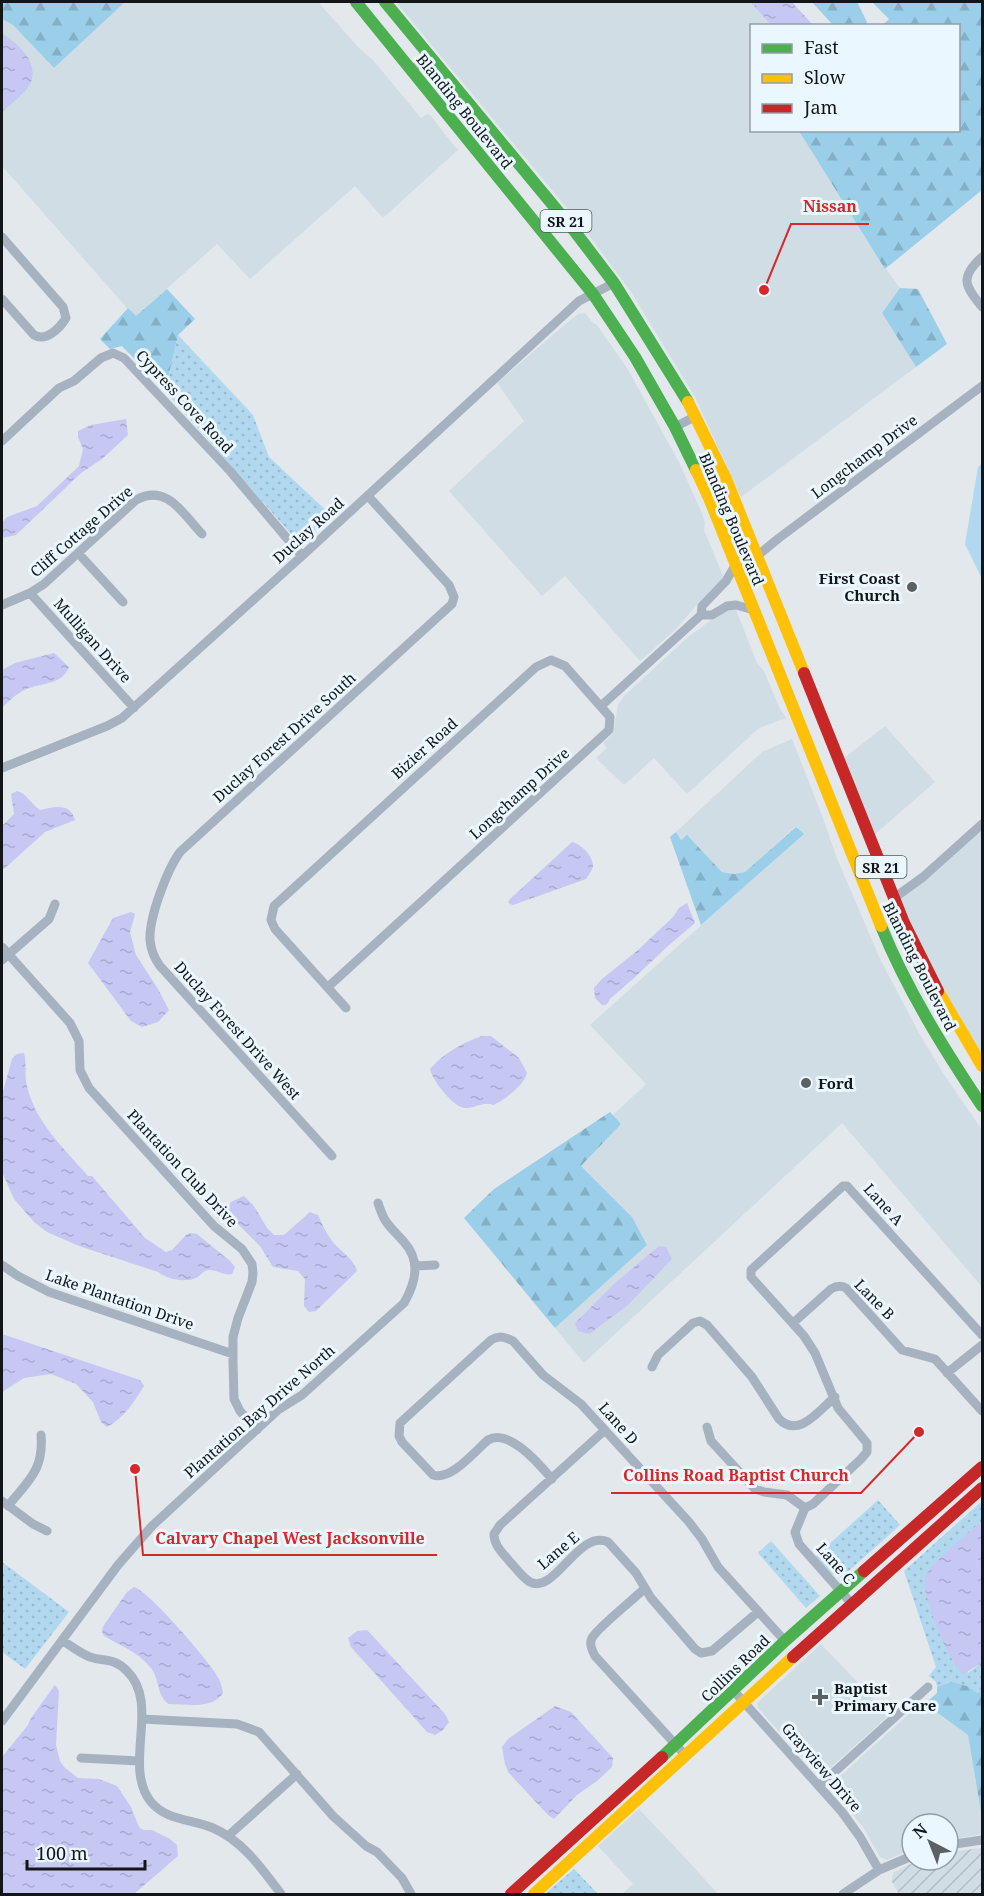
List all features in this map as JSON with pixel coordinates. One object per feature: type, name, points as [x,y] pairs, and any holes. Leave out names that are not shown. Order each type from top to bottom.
[{"type":"main road","name":"Blanding Boulevard","points":[[357,2],[593,294],[635,357],[675,427],[709,498],[875,913],[904,975],[949,1057],[982,1107]]},
{"type":"main road","name":"Blanding Boulevard","points":[[386,2],[576,233],[614,283],[647,332],[696,416],[726,479],[894,898],[924,964],[982,1066]]},
{"type":"main road","points":[[820,777],[841,768]]},
{"type":"main road","points":[[904,975],[924,964]]},
{"type":"main road","name":"Collins Road","points":[[511,1894],[676,1745],[784,1641],[982,1467]]},
{"type":"main road","name":"Collins Road","points":[[534,1894],[982,1488]]},
{"type":"main road","points":[[553,1856],[570,1855],[585,1848]]},
{"type":"street","points":[[412,70],[429,55]]},
{"type":"street","points":[[2,237],[63,307],[66,318],[47,337],[40,338],[33,335],[2,299]]},
{"type":"street","points":[[982,257],[969,270],[967,277],[968,287],[982,307]]},
{"type":"street","name":"Duclay Road","points":[[2,768],[107,726],[134,708],[579,301],[614,283]]},
{"type":"street","name":"Cypress Cove Road","points":[[2,441],[59,388],[74,381],[101,358],[112,354],[118,355],[124,358],[230,471],[302,556]]},
{"type":"street","name":"Longchamp Drive","points":[[741,578],[757,556],[982,386]]},
{"type":"street","points":[[675,427],[696,416]]},
{"type":"street","name":"Cliff Cottage Drive","points":[[2,605],[44,584],[136,500],[145,495],[163,495],[202,534]]},
{"type":"street","name":"Duclay Forest Drive South","points":[[155,914],[166,875],[180,852],[452,604],[454,597],[449,585],[368,496]]},
{"type":"street","points":[[78,553],[123,602]]},
{"type":"street","points":[[601,706],[701,615],[702,606],[726,581],[735,564]]},
{"type":"street","name":"Mulligan Drive","points":[[30,593],[134,708]]},
{"type":"street","points":[[701,615],[712,615],[727,606],[736,605],[754,610]]},
{"type":"street","name":"Bizier Road","points":[[328,987],[275,929],[271,920],[272,913],[279,901],[536,667],[550,660],[565,666],[601,706]]},
{"type":"street","name":"Longchamp Drive","points":[[328,987],[606,734],[611,721],[601,706]]},
{"type":"street","points":[[894,898],[923,877],[982,824]]},
{"type":"street","points":[[5,957],[49,919],[55,904]]},
{"type":"street","name":"Duclay Forest Drive West","points":[[155,914],[150,939],[154,957],[160,966],[332,1156]]},
{"type":"street","name":"Plantation Club Drive","points":[[2,947],[5,957],[76,1031],[80,1048],[80,1071],[89,1088],[214,1226],[242,1248],[252,1264],[254,1273],[252,1282],[233,1337],[234,1399],[240,1411],[257,1430]]},
{"type":"street","points":[[328,987],[346,1008]]},
{"type":"street","name":"Lane A","points":[[793,1323],[751,1277],[751,1270],[843,1186],[847,1186],[982,1335]]},
{"type":"street","points":[[378,1203],[386,1221],[412,1253],[416,1266],[435,1265]]},
{"type":"street","name":"Lake Plantation Drive","points":[[2,1265],[34,1286],[49,1292],[233,1354]]},
{"type":"street","name":"Plantation Bay Drive North","points":[[2,1721],[134,1545],[278,1410],[302,1395],[404,1303],[411,1291],[416,1266]]},
{"type":"street","name":"Lane B","points":[[793,1323],[831,1289],[838,1286],[843,1287],[902,1350],[935,1359],[947,1373]]},
{"type":"street","points":[[652,1367],[658,1355],[693,1323],[700,1321],[707,1325],[752,1377],[785,1425],[791,1427],[805,1424],[835,1397]]},
{"type":"street","points":[[707,1426],[711,1441],[755,1489],[787,1495],[805,1508],[813,1504],[864,1457],[868,1448],[867,1443],[838,1408],[815,1353],[793,1323]]},
{"type":"street","name":"Lane D","points":[[552,1479],[527,1452],[501,1437],[491,1438],[451,1473],[439,1477],[433,1474],[399,1436],[398,1430],[404,1419],[491,1340],[502,1337],[513,1341],[543,1375],[581,1404],[689,1522],[718,1567],[784,1641]]},
{"type":"street","points":[[982,1345],[947,1373],[982,1412]]},
{"type":"street","points":[[552,1479],[605,1430]]},
{"type":"street","points":[[41,1435],[42,1450],[35,1471],[5,1504],[47,1531]]},
{"type":"street","name":"Lane E","points":[[552,1479],[500,1525],[494,1534],[496,1546],[528,1580],[536,1584],[547,1580],[587,1544],[596,1539],[602,1539],[608,1542],[636,1573],[644,1589]]},
{"type":"street","name":"Lane C","points":[[805,1508],[797,1526],[796,1538],[852,1604]]},
{"type":"street","points":[[686,1756],[595,1656],[591,1642],[596,1632],[644,1589],[701,1653],[707,1653],[718,1647],[758,1612]]},
{"type":"street","points":[[62,1640],[91,1657],[111,1659],[133,1677],[138,1688],[142,1719],[139,1761],[141,1785],[158,1810],[169,1816],[213,1828],[228,1836],[255,1862],[281,1894]]},
{"type":"street","points":[[819,1786],[927,1687]]},
{"type":"street","name":"Grayview Drive","points":[[733,1690],[850,1823],[879,1870]]},
{"type":"street","points":[[142,1719],[237,1724],[259,1732],[348,1830],[366,1846],[378,1852],[402,1878],[411,1894]]},
{"type":"street","points":[[81,1758],[139,1761]]},
{"type":"street","points":[[228,1836],[297,1774]]},
{"type":"street","points":[[960,1843],[982,1840]]},
{"type":"street","points":[[843,1894],[879,1870],[900,1861]]},
{"type":"shaded area","points":[[125,2],[318,2],[359,48],[373,60],[421,118],[430,115],[459,149],[383,218],[355,186],[250,279],[217,244],[135,317],[2,166],[2,19],[13,25],[54,68]]},
{"type":"shaded area","points":[[396,2],[750,2],[770,24],[750,24],[750,132],[800,132],[900,288],[882,313],[916,367],[741,497],[695,397],[631,292],[585,230]]},
{"type":"shaded area","points":[[585,313],[597,325],[627,368],[679,462],[701,511],[705,523],[704,530],[723,576],[719,585],[702,599],[676,629],[640,661],[565,576],[542,596],[449,491],[524,421],[497,383],[578,314]]},
{"type":"shaded area","points":[[178,335],[253,415],[269,457],[333,517],[299,543],[159,384],[169,374]]},
{"type":"shaded area","points":[[982,464],[982,579],[965,544],[978,467]]},
{"type":"shaded area","points":[[736,610],[757,663],[764,671],[786,718],[759,728],[687,794],[654,758],[624,785],[596,758],[607,748],[603,743],[613,734],[618,705],[624,696],[688,637],[722,612]]},
{"type":"shaded area","points":[[885,726],[935,782],[874,835],[843,759]]},
{"type":"shaded area","points":[[792,739],[836,856],[880,959],[919,1033],[982,1130],[982,1287],[842,1123],[584,1363],[555,1328],[647,1245],[632,1217],[581,1166],[621,1124],[613,1115],[646,1084],[590,1025],[803,834],[795,827],[745,872],[734,874],[722,872],[687,835],[681,840],[676,832],[762,752]]},
{"type":"shaded area","points":[[982,827],[982,1054],[942,986],[899,899]]},
{"type":"shaded area","points":[[878,1500],[900,1525],[841,1578],[832,1574],[815,1557]]},
{"type":"shaded area","points":[[982,1501],[982,1521],[943,1556],[926,1575],[968,1673],[982,1662],[982,1689],[978,1693],[958,1684],[937,1687],[936,1682],[929,1676],[936,1667],[904,1571]]},
{"type":"shaded area","points":[[771,1541],[820,1596],[806,1608],[758,1553]]},
{"type":"shaded area","points":[[2,1562],[69,1612],[25,1669],[2,1652]]},
{"type":"shaded area","points":[[821,1644],[889,1715],[823,1772],[813,1769],[758,1708],[757,1703]]},
{"type":"shaded area","points":[[922,1702],[968,1735],[982,1818],[982,1834],[960,1838],[960,1812],[900,1812],[900,1854],[887,1860],[880,1857],[863,1827],[835,1793],[833,1787],[836,1780]]},
{"type":"shaded area","points":[[639,1809],[718,1894],[622,1894],[633,1884],[598,1846]]},
{"type":"shaded area","points":[[982,1848],[982,1894],[899,1894],[892,1882],[894,1872],[900,1869],[900,1872],[960,1872],[960,1851]]},
{"type":"shaded area","points":[[574,1869],[598,1894],[545,1894]]},
{"type":"green space","points":[[2,2],[125,2],[54,68],[13,25],[2,19]]},
{"type":"green space","points":[[812,2],[857,2],[867,22],[866,24],[832,24]]},
{"type":"green space","points":[[872,2],[982,2],[982,190],[885,269],[800,132],[960,132],[960,24],[884,24],[889,19]]},
{"type":"green space","points":[[900,288],[918,289],[947,344],[916,367],[882,313]]},
{"type":"green space","points":[[167,289],[195,319],[178,335],[169,374],[159,384],[122,346],[110,349],[100,339],[128,308],[136,316]]},
{"type":"green space","points":[[796,827],[804,834],[701,925],[670,837],[676,832],[681,840],[687,835],[722,872],[734,874],[745,872]]},
{"type":"green space","points":[[610,1112],[621,1124],[581,1166],[632,1217],[647,1245],[555,1328],[464,1218],[494,1189]]},
{"type":"green space","points":[[952,1682],[967,1686],[978,1693],[982,1689],[982,1818],[968,1735],[928,1706],[928,1701],[937,1693],[937,1687]]},
{"type":"water","points":[[750,2],[792,2],[812,24],[770,24]]},
{"type":"water","points":[[2,33],[25,53],[32,66],[33,74],[26,90],[2,112]]},
{"type":"water","points":[[126,419],[128,435],[102,459],[81,473],[16,535],[2,538],[2,523],[7,517],[37,506],[79,466],[83,449],[78,431],[91,425]]},
{"type":"water","points":[[54,653],[69,667],[66,673],[57,680],[21,692],[2,708],[2,670],[15,663]]},
{"type":"water","points":[[17,791],[40,810],[65,808],[73,814],[75,820],[45,832],[4,869],[2,868],[2,826],[14,814],[11,794]]},
{"type":"water","points":[[572,842],[586,850],[591,857],[593,865],[586,879],[513,905],[508,903],[510,899]]},
{"type":"water","points":[[687,903],[695,923],[606,1005],[602,1005],[595,998],[594,988]]},
{"type":"water","points":[[131,912],[135,914],[130,932],[136,955],[169,1010],[158,1022],[142,1027],[131,1021],[88,963],[113,918]]},
{"type":"water","points":[[482,1036],[491,1036],[519,1058],[527,1073],[518,1087],[498,1103],[465,1108],[455,1103],[444,1092],[430,1069],[454,1049]]},
{"type":"water","points":[[24,1053],[27,1086],[31,1100],[44,1124],[145,1238],[166,1252],[172,1250],[186,1235],[197,1234],[230,1261],[235,1267],[232,1274],[208,1270],[191,1279],[171,1278],[79,1246],[47,1232],[34,1222],[14,1199],[2,1172],[2,1095],[12,1059],[17,1054]]},
{"type":"water","points":[[244,1196],[254,1206],[274,1235],[284,1235],[310,1212],[318,1215],[332,1241],[353,1263],[357,1271],[316,1311],[309,1312],[304,1306],[305,1279],[298,1271],[273,1267],[260,1246],[226,1212],[231,1202]]},
{"type":"water","points":[[659,1246],[666,1247],[672,1259],[628,1305],[589,1334],[578,1331],[575,1323],[615,1283]]},
{"type":"water","points":[[2,1334],[140,1380],[144,1386],[133,1403],[113,1424],[107,1427],[101,1422],[93,1402],[76,1384],[51,1374],[24,1378],[2,1392]]},
{"type":"water","points":[[982,1521],[982,1662],[964,1674],[951,1658],[937,1628],[927,1597],[925,1577],[942,1556]]},
{"type":"water","points":[[134,1587],[165,1613],[214,1671],[223,1693],[218,1698],[198,1705],[169,1704],[162,1696],[153,1671],[145,1661],[103,1635],[104,1625],[127,1592]]},
{"type":"water","points":[[367,1630],[445,1714],[449,1722],[442,1731],[435,1735],[427,1732],[351,1647],[348,1638],[357,1631]]},
{"type":"water","points":[[55,1685],[59,1691],[56,1745],[64,1767],[78,1778],[99,1779],[117,1786],[131,1807],[139,1827],[143,1830],[152,1830],[177,1845],[178,1856],[134,1894],[2,1894],[2,1757],[28,1725]]},
{"type":"water","points":[[555,1706],[571,1712],[613,1758],[612,1767],[577,1795],[554,1819],[508,1772],[502,1747],[508,1739]]},
{"type":"traffic: fast","points":[[356,2],[593,294],[635,357],[675,427],[696,470]]},
{"type":"traffic: fast","points":[[385,2],[576,233],[614,283],[688,402]]},
{"type":"traffic: fast","points":[[881,926],[902,973],[927,1019],[982,1106]]},
{"type":"traffic: fast","points":[[662,1757],[785,1641],[864,1571]]},
{"type":"traffic: slow","points":[[688,402],[726,479],[804,673]]},
{"type":"traffic: slow","points":[[696,470],[881,926]]},
{"type":"traffic: slow","points":[[938,991],[982,1066]]},
{"type":"traffic: slow","points":[[534,1894],[793,1657]]},
{"type":"traffic: jam","points":[[804,673],[904,923],[938,991]]},
{"type":"traffic: jam","points":[[864,1571],[982,1467]]},
{"type":"traffic: jam","points":[[793,1657],[982,1488]]},
{"type":"traffic: jam","points":[[511,1894],[662,1757]]},
{"type":"place","name":"Nissan","points":[[764,290]]},
{"type":"place","name":"First Coast Church","points":[[912,587]]},
{"type":"place","name":"Ford","points":[[806,1083]]},
{"type":"place","name":"Collins Road Baptist Church","points":[[919,1432]]},
{"type":"place","name":"Calvary Chapel West Jacksonville","points":[[135,1469]]},
{"type":"place","name":"Baptist Primary Care","points":[[820,1697]]}]
